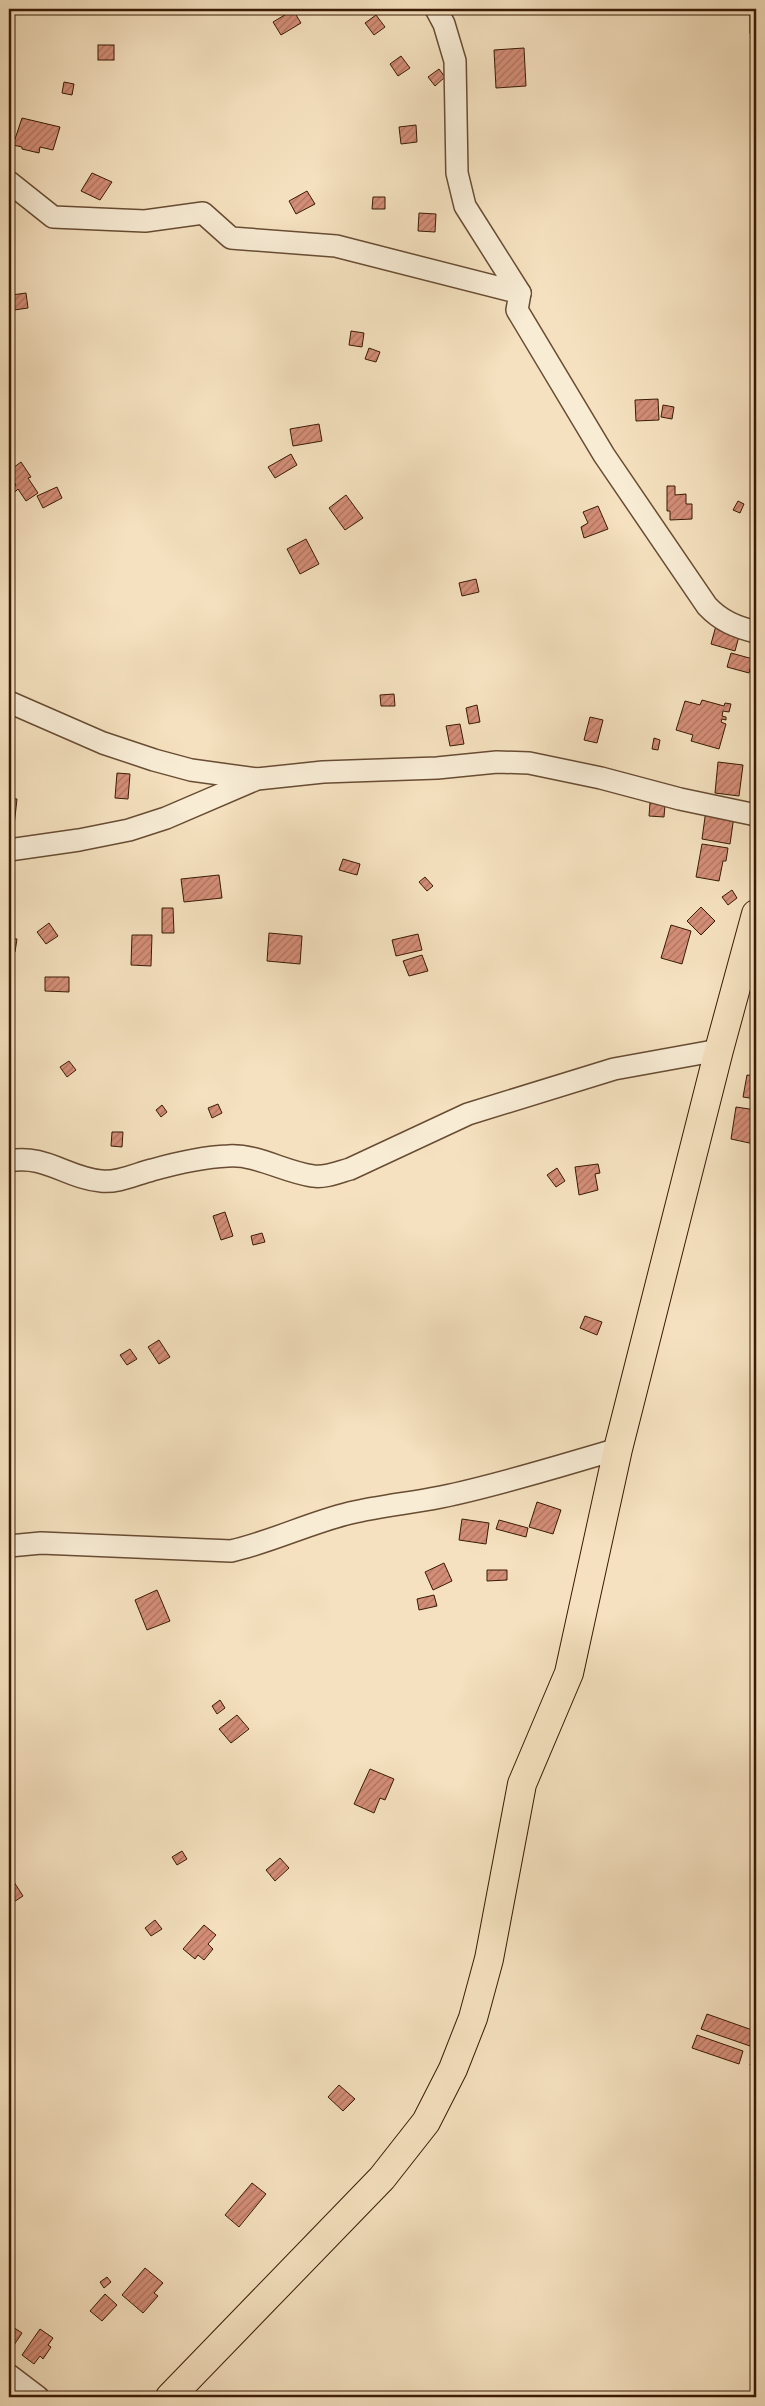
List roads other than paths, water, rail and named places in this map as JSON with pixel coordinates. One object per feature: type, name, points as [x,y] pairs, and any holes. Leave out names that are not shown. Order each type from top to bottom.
[{"type":"main road","points":[[170,2397],[382,2178],[426,2122],[453,2069],[473,2018],[489,1959],[522,1784],[569,1673],[618,1450],[719,1050],[756,914]]},
{"type":"street","points":[[436,9],[444,24],[455,61],[457,173],[465,206],[520,293],[517,310],[604,455],[706,606],[717,617],[736,627],[756,632]]},
{"type":"street","points":[[9,182],[53,217],[145,221],[203,213],[231,238],[336,246],[520,293]]},
{"type":"street","points":[[9,702],[104,743],[191,770],[257,779],[497,762],[529,763],[756,815]]},
{"type":"street","points":[[9,850],[129,830],[166,818],[257,779]]},
{"type":"street","points":[[9,1161],[20,1158],[41,1161],[78,1176],[109,1182],[193,1160],[230,1156],[256,1159],[314,1176],[332,1174],[350,1169],[468,1114],[614,1069],[719,1050]]},
{"type":"street","points":[[9,1546],[42,1542],[231,1551],[255,1546],[310,1524],[352,1512],[442,1497],[618,1450]]},
{"type":"street","points":[[9,2375],[38,2397]]}]
